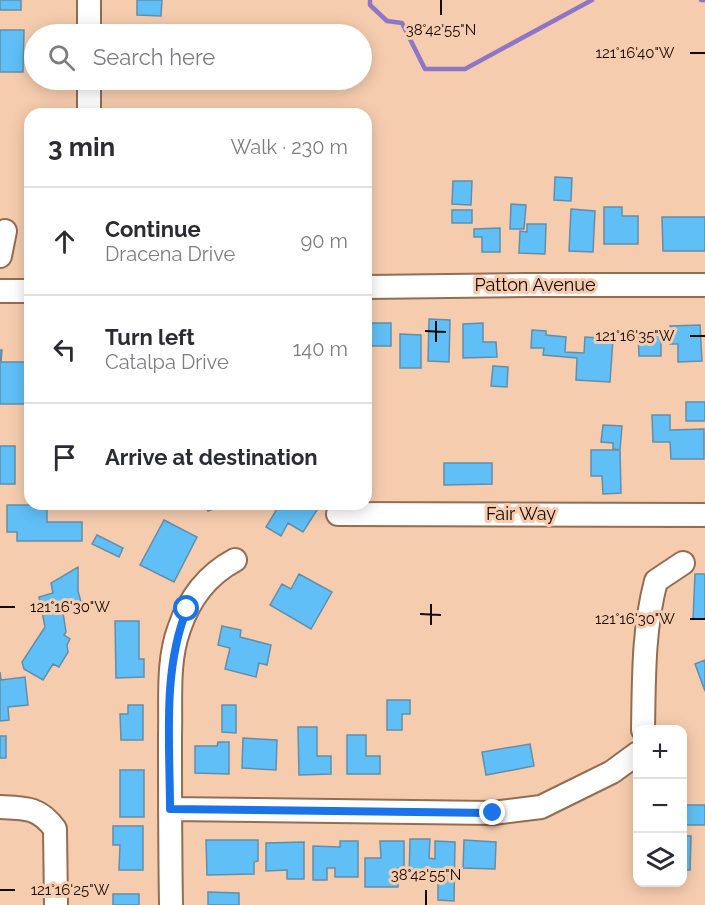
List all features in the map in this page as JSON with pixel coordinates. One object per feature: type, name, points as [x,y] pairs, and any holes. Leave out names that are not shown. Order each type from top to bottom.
[{"type":"street","points":[[89,0],[89,24]]},
{"type":"street","points":[[89,90],[89,108]]},
{"type":"street","points":[[0,256],[6,231]]},
{"type":"street","name":"Patton Avenue","points":[[372,287],[705,285]]},
{"type":"street","points":[[0,291],[24,291]]},
{"type":"street","name":"Fair Way","points":[[338,513],[705,515]]},
{"type":"street","points":[[171,905],[171,691],[178,630],[199,589],[215,572],[235,560]]},
{"type":"street","points":[[643,725],[645,645],[649,610],[657,581],[683,562]]},
{"type":"street","points":[[170,809],[493,813],[522,810],[541,807],[612,772],[633,757]]},
{"type":"street","points":[[0,807],[28,808],[49,821],[55,829],[56,905]]},
{"type":"building","points":[[0,0],[21,0],[21,10],[0,10]]},
{"type":"building","points":[[137,0],[162,0],[161,16],[137,15]]},
{"type":"building","points":[[0,30],[24,30],[23,72],[0,72]]},
{"type":"building","points":[[555,177],[572,178],[571,201],[554,200]]},
{"type":"building","points":[[453,181],[472,181],[471,205],[452,204]]},
{"type":"building","points":[[511,204],[526,205],[524,229],[510,229]]},
{"type":"building","points":[[604,207],[622,207],[622,216],[638,216],[638,244],[604,244]]},
{"type":"building","points":[[571,209],[595,211],[593,252],[569,251]]},
{"type":"building","points":[[452,210],[472,210],[472,223],[452,223]]},
{"type":"building","points":[[662,217],[705,217],[705,251],[663,251]]},
{"type":"building","points":[[527,224],[546,224],[545,254],[519,253],[520,231],[527,232]]},
{"type":"building","points":[[500,228],[500,252],[482,252],[482,237],[474,237],[474,229]]},
{"type":"building","points":[[429,319],[450,320],[449,362],[428,361]]},
{"type":"building","points":[[372,323],[391,323],[391,346],[372,346]]},
{"type":"building","points":[[483,323],[483,342],[496,342],[497,357],[463,358],[463,324]]},
{"type":"building","points":[[700,325],[702,361],[678,362],[678,344],[670,344],[670,326]]},
{"type":"building","points":[[532,330],[546,331],[546,335],[566,337],[565,352],[584,353],[585,337],[613,339],[610,382],[576,380],[577,358],[543,355],[544,348],[531,348]]},
{"type":"building","points":[[638,332],[661,332],[661,356],[639,356]]},
{"type":"building","points":[[400,334],[421,335],[421,368],[400,368]]},
{"type":"building","points":[[0,350],[2,350],[1,362],[24,362],[24,404],[0,404]]},
{"type":"building","points":[[493,366],[508,367],[507,387],[491,386]]},
{"type":"building","points":[[686,402],[705,402],[705,421],[686,421]]},
{"type":"building","points":[[652,415],[670,415],[670,430],[704,429],[704,459],[671,459],[670,442],[653,442]]},
{"type":"building","points":[[603,425],[622,426],[620,450],[613,449],[613,443],[601,442]]},
{"type":"building","points":[[0,446],[15,446],[15,484],[0,484]]},
{"type":"building","points":[[591,450],[620,450],[621,493],[603,494],[602,476],[591,476]]},
{"type":"building","points":[[444,463],[492,463],[492,484],[444,485]]},
{"type":"building","points":[[7,505],[24,505],[24,510],[47,510],[47,522],[82,522],[82,541],[17,541],[17,532],[7,532]]},
{"type":"building","points":[[276,510],[317,510],[303,532],[288,523],[281,536],[266,527]]},
{"type":"building","points":[[164,520],[197,537],[174,582],[140,565]]},
{"type":"building","points":[[97,535],[123,548],[119,557],[92,544]]},
{"type":"building","points":[[78,567],[78,591],[81,602],[62,606],[66,632],[64,635],[70,639],[67,645],[68,652],[59,667],[53,664],[43,680],[24,669],[22,662],[45,627],[39,597],[53,593],[51,583]]},
{"type":"building","points":[[299,574],[332,592],[311,629],[270,605],[282,584],[291,589]]},
{"type":"building","points":[[695,574],[705,574],[705,619],[693,619]]},
{"type":"building","points":[[115,621],[139,621],[139,659],[144,659],[144,677],[116,678]]},
{"type":"building","points":[[222,626],[241,630],[240,637],[271,645],[267,665],[259,663],[256,677],[225,669],[230,648],[218,645]]},
{"type":"building","points":[[705,660],[705,691],[695,664]]},
{"type":"building","points":[[0,672],[1,680],[25,677],[28,705],[8,707],[9,720],[0,721]]},
{"type":"building","points":[[387,700],[410,700],[410,714],[402,714],[402,730],[387,730]]},
{"type":"building","points":[[128,705],[143,705],[143,740],[121,740],[120,714],[128,714]]},
{"type":"building","points":[[222,705],[236,705],[236,733],[222,732]]},
{"type":"building","points":[[298,727],[317,727],[317,756],[331,756],[331,774],[299,775]]},
{"type":"building","points":[[347,735],[366,735],[366,756],[380,756],[380,774],[347,774]]},
{"type":"building","points":[[0,736],[6,736],[6,758],[0,758]]},
{"type":"building","points":[[243,738],[277,740],[276,770],[242,768]]},
{"type":"building","points":[[218,742],[229,742],[229,774],[195,773],[195,746],[217,746]]},
{"type":"building","points":[[530,744],[534,766],[486,775],[482,752]]},
{"type":"building","points":[[120,770],[144,770],[144,817],[120,817]]},
{"type":"building","points":[[687,805],[705,805],[705,825],[687,825]]},
{"type":"building","points":[[113,826],[143,826],[143,870],[119,870],[120,845],[113,845]]},
{"type":"building","points":[[687,836],[691,836],[690,870],[687,870]]},
{"type":"building","points":[[410,839],[430,839],[429,858],[435,859],[435,841],[455,842],[454,901],[438,900],[438,880],[409,880]]},
{"type":"building","points":[[206,840],[258,840],[258,861],[254,862],[254,874],[207,875]]},
{"type":"building","points":[[464,840],[496,842],[495,869],[463,868]]},
{"type":"building","points":[[340,841],[358,841],[358,877],[335,877],[335,868],[327,868],[327,880],[313,880],[313,846],[340,847]]},
{"type":"building","points":[[380,841],[404,841],[404,868],[398,868],[398,887],[365,887],[365,858],[381,858]]},
{"type":"building","points":[[304,842],[304,879],[287,879],[287,870],[266,871],[266,843]]},
{"type":"building","points":[[208,892],[239,893],[239,905],[208,905]]},
{"type":"building","points":[[113,894],[139,894],[139,905],[113,905]]},
{"type":"waterway","points":[[370,0],[370,5],[387,21],[402,23],[425,69],[465,69],[592,0]]},
{"type":"route","points":[[187,609],[175,641],[172,667],[170,809],[493,813]]}]
